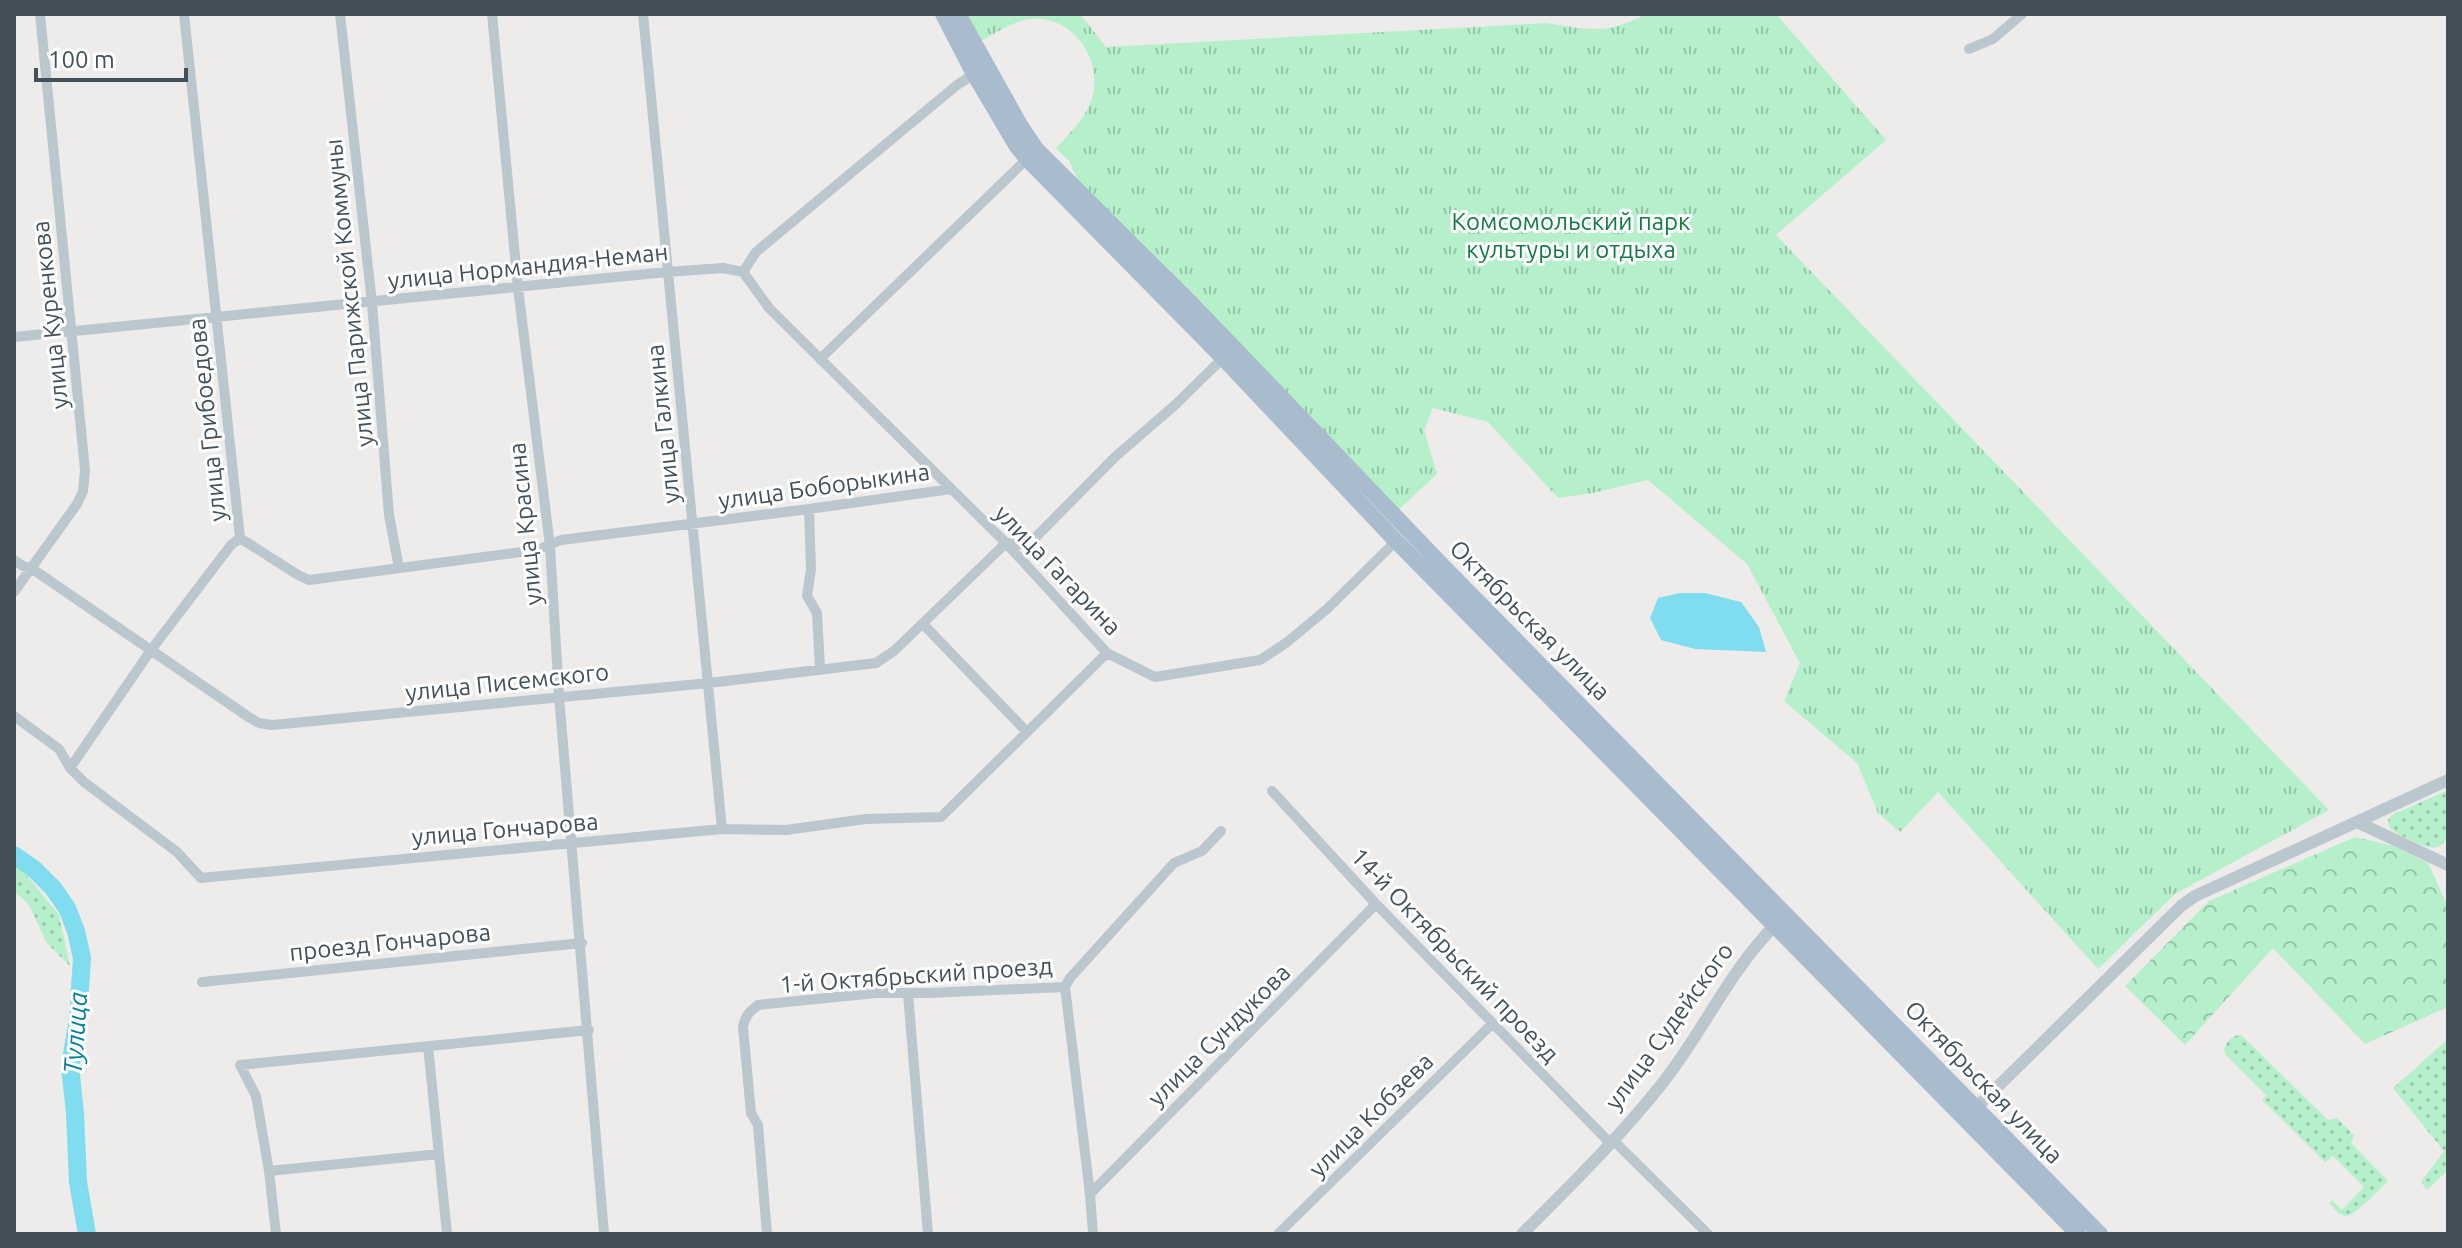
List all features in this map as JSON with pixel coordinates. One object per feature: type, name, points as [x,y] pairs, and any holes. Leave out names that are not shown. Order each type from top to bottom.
[{"type":"main road","name":"Октябрьская улица","points":[[943,14],[1016,145],[1031,154],[1193,305],[1970,1114],[2078,1234]]},
{"type":"main road","name":"Октябрьская улица","points":[[958,14],[1020,125],[1031,154],[1396,541],[1780,919]]},
{"type":"main road","name":"Октябрьская улица","points":[[1970,1114],[2100,1234]]},
{"type":"street","name":"улица Куренкова","points":[[14,592],[77,504],[83,491],[85,470],[40,14]]},
{"type":"street","name":"улица Грибоедова","points":[[70,768],[151,650],[231,545],[240,538],[184,14]]},
{"type":"street","name":"улица Парижской Коммуны","points":[[340,14],[372,303],[389,515],[399,568]]},
{"type":"street","name":"улица Красина","points":[[492,14],[518,288],[550,546],[559,696],[604,1234]]},
{"type":"street","name":"улица Галкина","points":[[643,14],[722,829]]},
{"type":"street","points":[[1969,49],[1993,39],[2022,14]]},
{"type":"street","points":[[743,272],[756,252],[974,74]]},
{"type":"street","points":[[820,359],[1031,154]]},
{"type":"street","name":"улица Нормандия-Неман","points":[[14,337],[667,272],[723,268],[743,272]]},
{"type":"street","name":"улица Гагарина","points":[[743,272],[769,308],[1006,543],[1107,653],[1155,677],[1260,660],[1327,609],[1396,541]]},
{"type":"street","points":[[1006,543],[1028,545],[1115,457],[1223,358]]},
{"type":"street","name":"улица Боборыкина","points":[[240,538],[309,580],[537,550],[561,540],[951,489]]},
{"type":"street","points":[[809,509],[811,569],[807,596],[817,613],[820,668]]},
{"type":"street","name":"улица Писемского","points":[[14,560],[31,568],[250,718],[272,725],[709,683],[876,663],[894,651],[1006,543]]},
{"type":"street","points":[[923,624],[1026,731]]},
{"type":"street","name":"улица Гончарова","points":[[14,716],[59,749],[70,768],[84,782],[177,852],[201,878],[722,829],[786,830],[866,819],[941,817],[1107,653]]},
{"type":"street","points":[[1970,1114],[2181,906],[2208,889],[2448,780]]},
{"type":"street","name":"14-й Октябрьский проезд","points":[[1272,791],[1492,1024],[1708,1234]]},
{"type":"street","points":[[2357,822],[2446,859]]},
{"type":"street","name":"1-й Октябрьский проезд","points":[[767,1234],[758,1125],[751,1113],[743,1027],[745,1018],[758,1005],[876,993],[1065,987],[1174,863],[1202,851],[1221,831]]},
{"type":"street","name":"улица Сундукова","points":[[1090,1194],[1376,904]]},
{"type":"street","name":"улица Судейского","points":[[1522,1234],[1613,1143],[1661,1086],[1737,971],[1780,919]]},
{"type":"street","name":"проезд Гончарова","points":[[202,982],[582,943]]},
{"type":"street","points":[[1065,987],[1093,1234]]},
{"type":"street","points":[[908,994],[928,1234]]},
{"type":"street","name":"улица Кобзева","points":[[1278,1234],[1492,1024]]},
{"type":"street","points":[[276,1234],[256,1096],[240,1065],[589,1030]]},
{"type":"street","points":[[428,1046],[447,1234]]},
{"type":"street","points":[[269,1171],[439,1154]]},
{"type":"green space","name":"Комсомольский парк культуры и отдыха","points":[[964,14],[1080,14],[1106,47],[1547,23],[1598,29],[1620,25],[1646,14],[1776,14],[1886,140],[1776,235],[2329,810],[2175,894],[2098,969],[1938,792],[1900,832],[1878,813],[1857,763],[1784,701],[1800,663],[1747,564],[1648,480],[1558,498],[1488,422],[1433,408],[1424,430],[1437,474],[1393,515],[1201,301],[1078,180],[1069,161],[1056,148],[1082,119],[1092,98],[1093,67],[1079,40],[1055,22],[1040,19],[1018,22],[979,42]]},
{"type":"green space","points":[[2448,790],[2448,833],[2439,846],[2417,843],[2389,827],[2388,820],[2392,815]]},
{"type":"green space","points":[[2355,837],[2393,846],[2428,863],[2448,907],[2448,1007],[2365,1044],[2273,948],[2185,1045],[2125,986],[2209,901]]},
{"type":"green space","points":[[14,860],[59,915],[70,966],[47,943],[29,905],[14,891]]},
{"type":"green space","points":[[2241,1035],[2328,1120],[2337,1118],[2354,1135],[2351,1143],[2388,1181],[2355,1212],[2345,1216],[2329,1203],[2332,1200],[2342,1210],[2364,1187],[2333,1156],[2325,1162],[2262,1100],[2266,1095],[2225,1054],[2224,1049],[2229,1041]]},
{"type":"green space","points":[[2448,1039],[2448,1170],[2427,1190],[2421,1182],[2444,1151],[2393,1088]]},
{"type":"water","points":[[1680,593],[1705,593],[1741,602],[1759,627],[1766,652],[1695,649],[1661,640],[1650,618],[1658,598]]},
{"type":"waterway","name":"Тулица","points":[[14,855],[34,869],[67,908],[82,958],[78,1018],[70,1067],[78,1182],[87,1234]]}]
